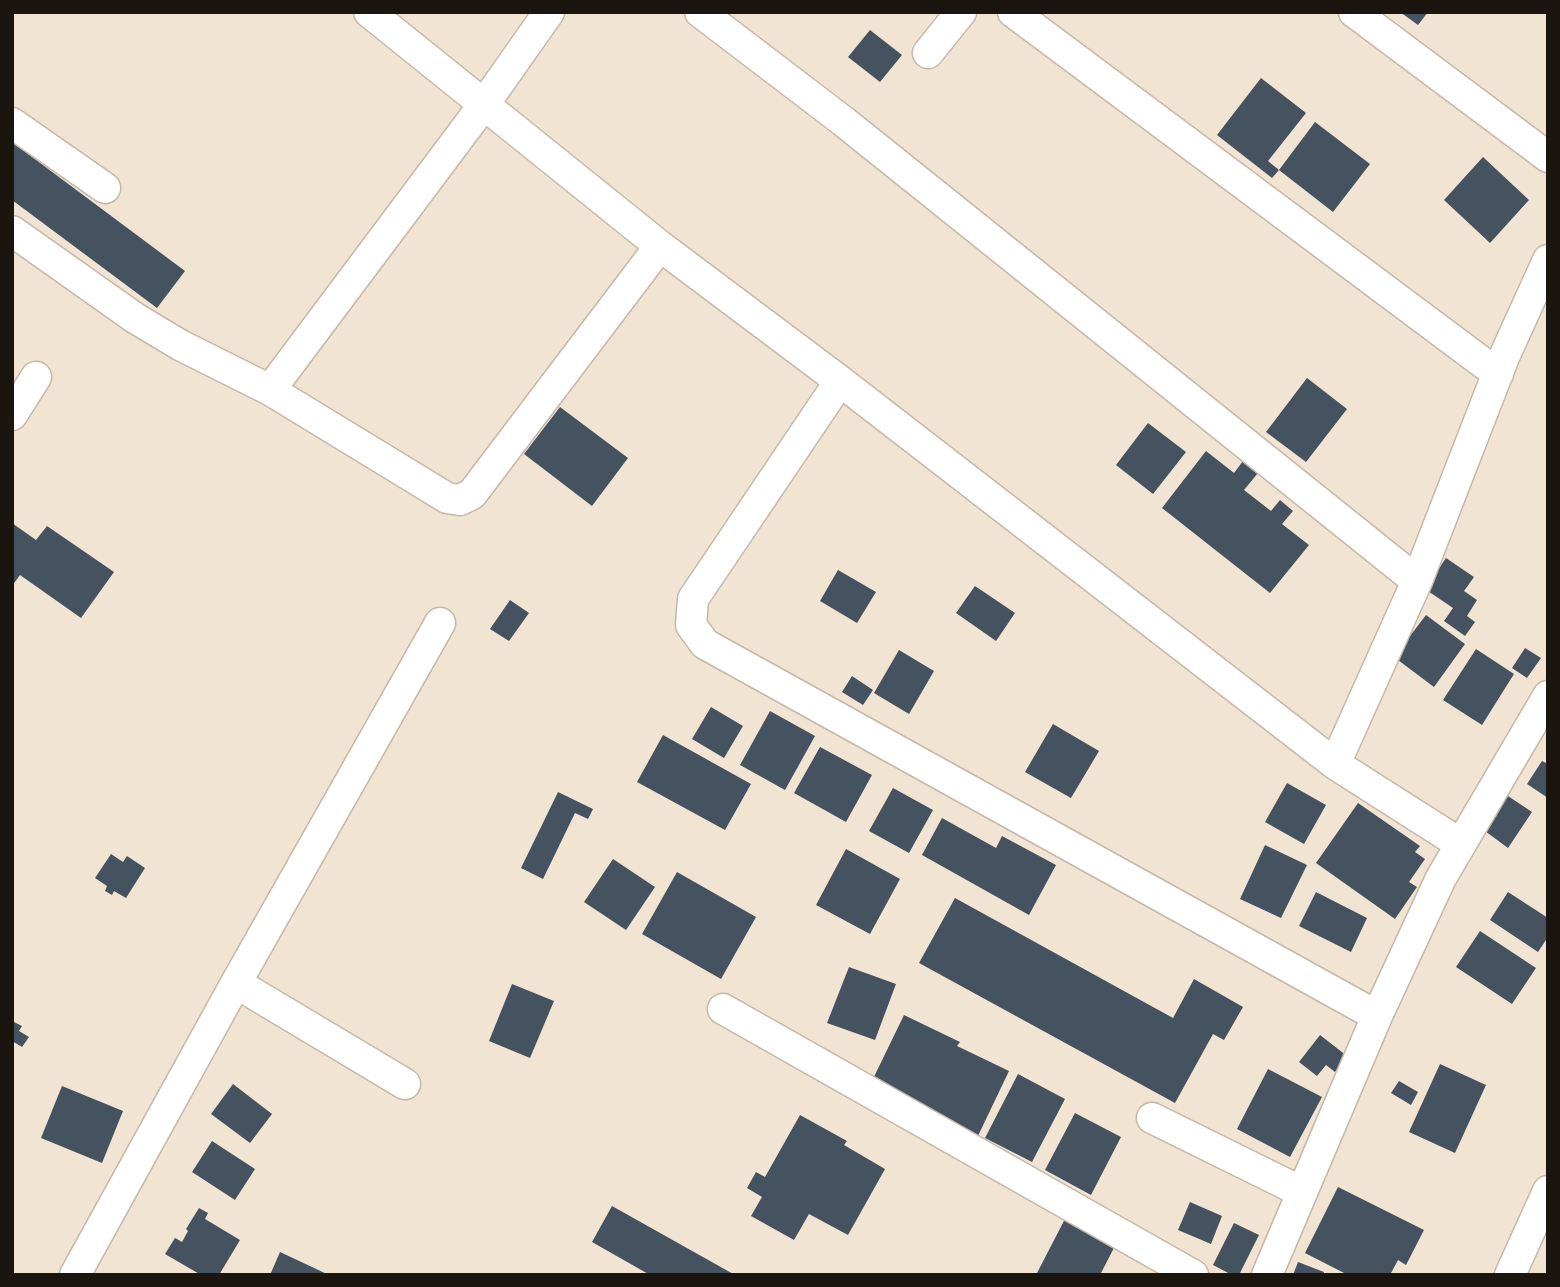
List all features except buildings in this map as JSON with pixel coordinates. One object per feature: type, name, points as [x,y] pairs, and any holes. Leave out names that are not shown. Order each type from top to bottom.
[{"type":"street","points":[[369,12],[660,246],[840,381],[1335,764],[1460,843]]},
{"type":"street","points":[[270,390],[485,103],[549,12]]},
{"type":"street","points":[[700,12],[843,121],[1417,581]]},
{"type":"street","points":[[928,53],[961,12]]},
{"type":"street","points":[[1013,12],[1498,374]]},
{"type":"street","points":[[1354,12],[1548,156]]},
{"type":"street","points":[[12,123],[104,188]]},
{"type":"street","points":[[12,232],[135,318],[180,345],[270,390],[447,498],[460,500],[472,494],[660,246]]},
{"type":"street","points":[[1335,764],[1417,581],[1498,374],[1547,263]]},
{"type":"street","points":[[12,415],[36,377]]},
{"type":"street","points":[[840,381],[693,599],[691,625],[705,644],[1377,1016]]},
{"type":"street","points":[[75,1275],[236,983],[440,623]]},
{"type":"street","points":[[1267,1275],[1377,1016],[1460,843],[1548,696]]},
{"type":"street","points":[[236,983],[405,1084]]},
{"type":"street","points":[[723,1009],[1193,1275]]},
{"type":"street","points":[[1152,1118],[1302,1192]]},
{"type":"street","points":[[1510,1275],[1548,1191]]}]
